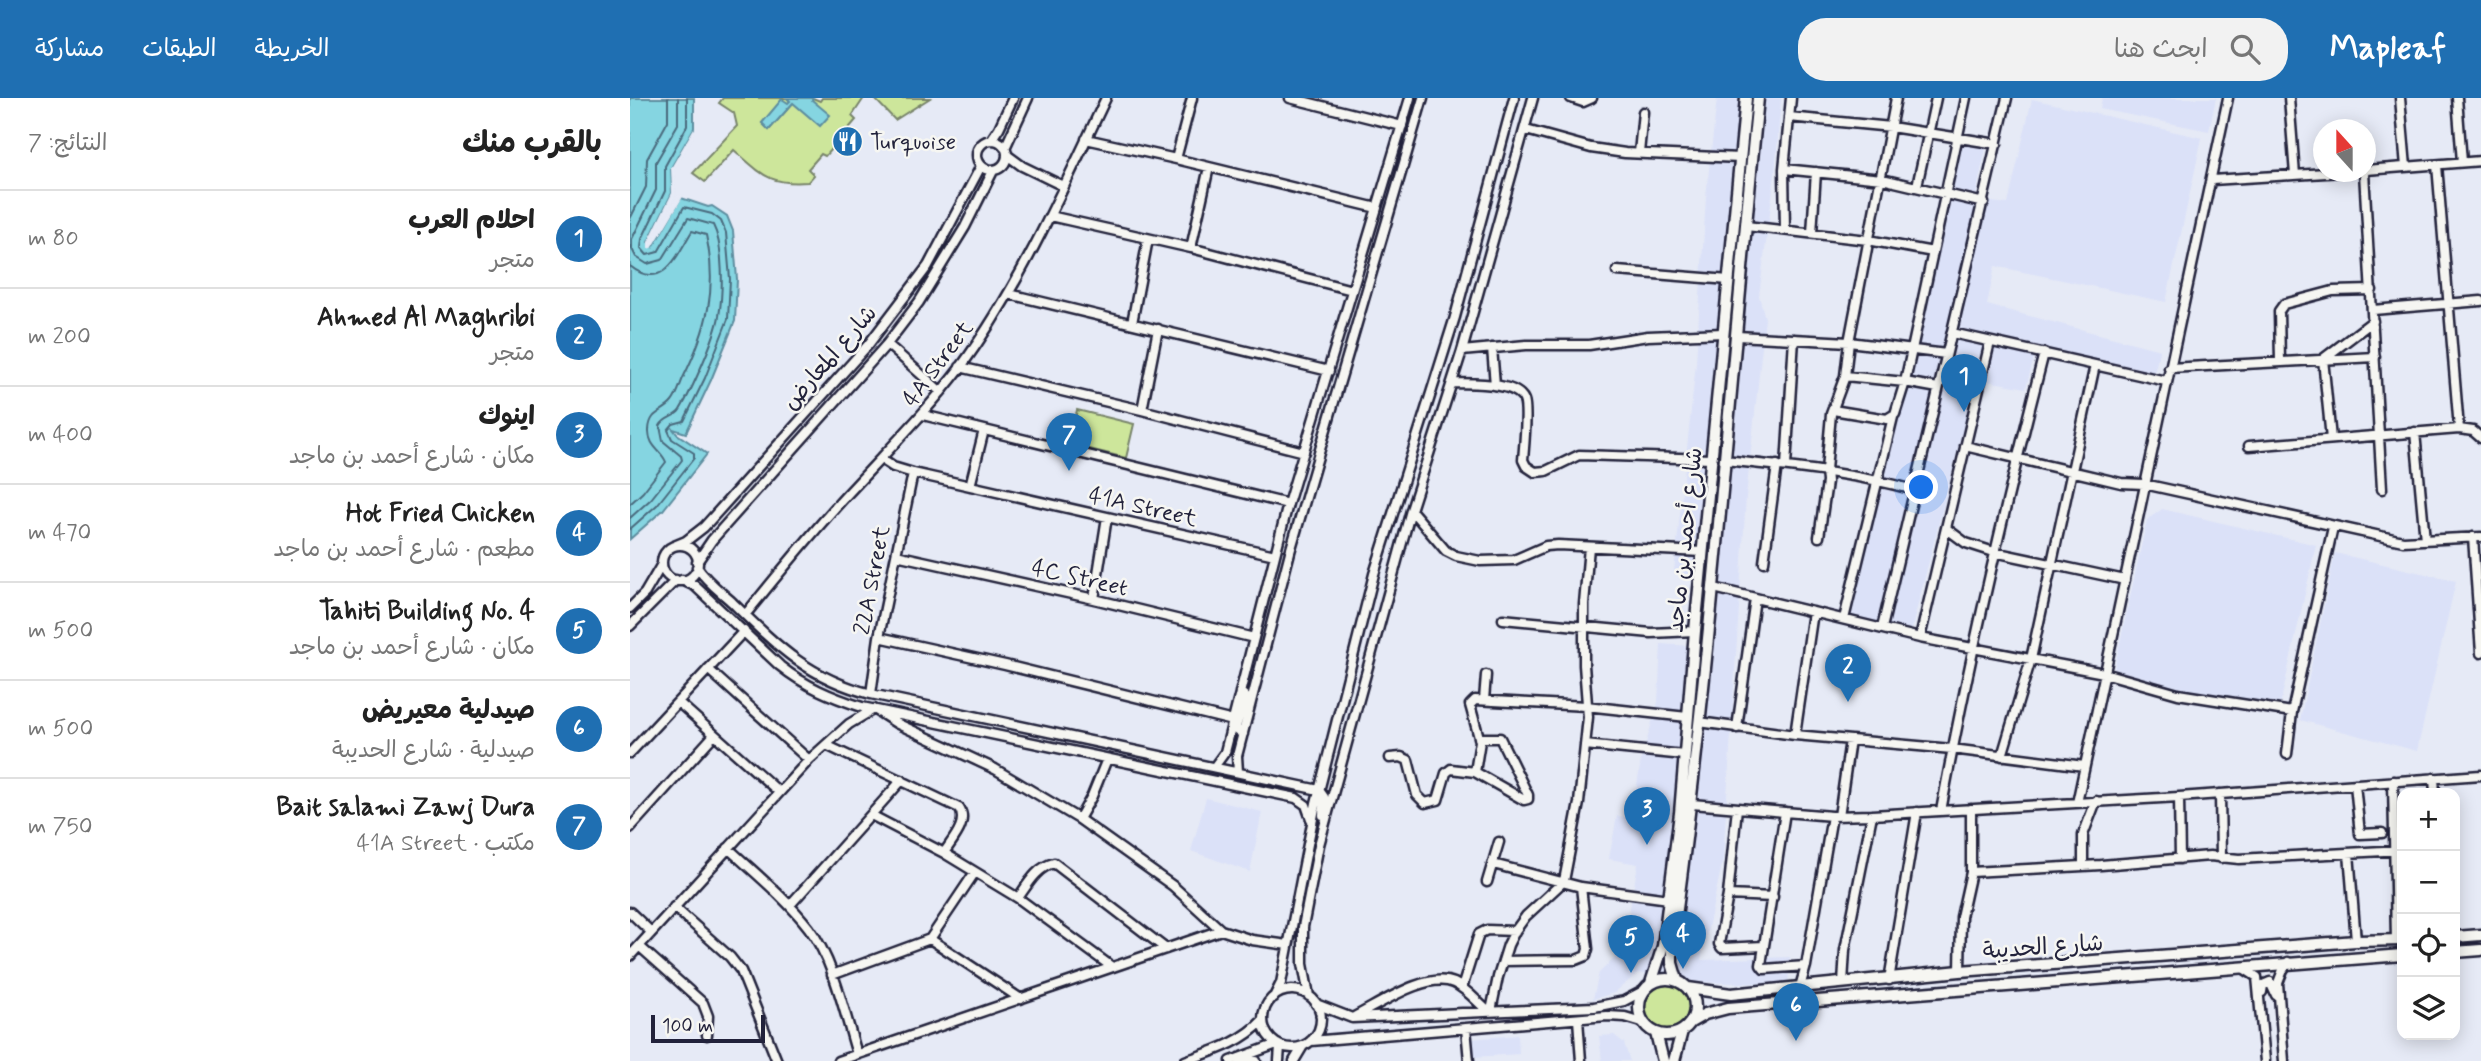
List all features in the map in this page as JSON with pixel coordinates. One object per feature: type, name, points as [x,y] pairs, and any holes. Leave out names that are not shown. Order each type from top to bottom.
[{"type":"main road","name":"شارع أحمد بن ماجد","points":[[1647,987],[1660,956],[1670,899],[1746,98]]},
{"type":"main road","name":"شارع أحمد بن ماجد","points":[[1677,980],[1672,963],[1672,946],[1692,804],[1714,588],[1758,98]]},
{"type":"main road","points":[[2460,937],[2481,935]]},
{"type":"main road","name":"شارع الحديبة","points":[[1688,988],[1731,993],[1889,980],[1959,971],[2356,941],[2397,941]]},
{"type":"main road","points":[[2460,952],[2481,950]]},
{"type":"main road","name":"شارع الحديبة","points":[[1691,1022],[1712,1011],[1728,1008],[2397,955]]},
{"type":"main road","points":[[1674,1061],[1682,1031],[1691,1022],[1695,1001],[1688,988],[1677,980],[1668,978],[1647,987],[1639,1001],[1642,1022],[1656,1033],[1665,1035],[1682,1031]]},
{"type":"main road","points":[[1656,1033],[1663,1061]]},
{"type":"street","points":[[991,140],[1013,98]]},
{"type":"street","points":[[997,169],[1006,162],[1006,151],[1028,98]]},
{"type":"street","name":"4A Street","points":[[745,615],[809,537],[923,415],[960,368],[1009,294],[1050,216],[1106,98]]},
{"type":"street","points":[[1176,159],[1192,98]]},
{"type":"street","points":[[1290,98],[1402,126]]},
{"type":"street","points":[[1214,767],[1223,757],[1288,503],[1410,98]]},
{"type":"street","points":[[1238,772],[1237,761],[1243,734],[1290,552],[1423,98]]},
{"type":"street","points":[[1279,1061],[1278,1045],[1267,1035],[1263,1020],[1264,1011],[1281,983],[1319,790],[1374,574],[1455,317],[1514,98]]},
{"type":"street","points":[[1309,996],[1303,964],[1302,937],[1320,845],[1411,510],[1462,351],[1533,98]]},
{"type":"street","points":[[1571,98],[1583,102],[1592,98]]},
{"type":"street","points":[[1785,230],[1784,169],[1791,98]]},
{"type":"street","points":[[1819,537],[1828,482],[1826,470],[1833,410],[1845,376],[1849,342],[1896,98]]},
{"type":"street","points":[[1917,186],[1936,98]]},
{"type":"street","points":[[1844,619],[1893,417],[1905,382],[1966,98]]},
{"type":"street","points":[[1882,628],[2007,98]]},
{"type":"street","points":[[2077,803],[2228,98]]},
{"type":"street","points":[[2289,98],[2295,175]]},
{"type":"street","points":[[2400,98],[2406,167]]},
{"type":"street","points":[[2457,98],[2462,163]]},
{"type":"street","points":[[1639,153],[1643,112]]},
{"type":"street","points":[[1789,117],[1891,127],[1997,144]]},
{"type":"street","points":[[1525,130],[1591,148],[1740,158]]},
{"type":"street","points":[[1086,139],[1377,208]]},
{"type":"street","points":[[1022,166],[997,169],[981,166],[977,160],[977,150],[984,142],[998,141],[1022,166],[1063,186]]},
{"type":"street","points":[[2376,170],[2481,161]]},
{"type":"street","points":[[2438,165],[2459,429]]},
{"type":"street","name":"شارع المعارض","points":[[674,546],[686,541],[704,527],[868,345],[928,266],[981,166]]},
{"type":"street","points":[[1191,248],[1209,167]]},
{"type":"street","name":"شارع المعارض","points":[[697,564],[712,540],[887,344],[919,302],[997,169]]},
{"type":"street","points":[[1784,169],[1882,179],[1984,203]]},
{"type":"street","points":[[1812,233],[1816,172]]},
{"type":"street","points":[[2211,180],[2313,174]]},
{"type":"street","points":[[2366,182],[2382,489]]},
{"type":"street","points":[[1050,216],[1191,248],[1352,290]]},
{"type":"street","points":[[1746,226],[1868,240],[1933,252]]},
{"type":"street","points":[[1132,323],[1148,239]]},
{"type":"street","points":[[1616,271],[1729,279]]},
{"type":"street","points":[[2280,362],[2279,311],[2284,304],[2333,291],[2372,290]]},
{"type":"street","points":[[1009,294],[1329,371]]},
{"type":"street","points":[[2372,310],[2481,301]]},
{"type":"street","points":[[2323,359],[2373,321]]},
{"type":"street","points":[[1142,410],[1158,329]]},
{"type":"street","points":[[1462,351],[1526,345],[1589,345],[1648,336],[1723,332]]},
{"type":"street","points":[[1952,333],[2166,382]]},
{"type":"street","points":[[1737,336],[1849,342],[1947,354]]},
{"type":"street","points":[[1764,562],[1781,466],[1794,339]]},
{"type":"street","points":[[1920,638],[1990,342]]},
{"type":"street","points":[[887,344],[941,392]]},
{"type":"street","points":[[1492,348],[1495,385]]},
{"type":"street","points":[[1941,811],[1994,552],[2044,353]]},
{"type":"street","points":[[2169,368],[2375,357]]},
{"type":"street","points":[[2323,359],[2331,439]]},
{"type":"street","points":[[2002,756],[2031,659],[2095,365]]},
{"type":"street","points":[[960,368],[1142,410],[1304,452]]},
{"type":"street","points":[[1845,376],[1938,388]]},
{"type":"street","points":[[1452,383],[1495,385],[1514,389],[1523,399],[1523,460],[1526,466],[1535,472],[1546,471],[1579,455],[1712,459]]},
{"type":"street","points":[[1833,410],[1887,419],[1893,417]]},
{"type":"street","points":[[923,415],[1288,503]]},
{"type":"street","points":[[970,486],[984,429]]},
{"type":"street","points":[[2249,446],[2459,429],[2473,431],[2481,438]]},
{"type":"street","points":[[2415,432],[2425,540]]},
{"type":"street","points":[[1965,446],[2121,483],[2144,484],[2403,541],[2477,537],[2481,653]]},
{"type":"street","name":"41A Street","points":[[881,459],[893,467],[913,473],[1275,555]]},
{"type":"street","points":[[1724,460],[1826,470],[1914,490]]},
{"type":"street","name":"22A Street","points":[[871,695],[879,638],[913,473]]},
{"type":"street","points":[[1411,510],[1446,551],[1479,561],[1514,560],[1546,546],[1703,552]]},
{"type":"street","points":[[1094,599],[1107,517]]},
{"type":"street","points":[[2287,754],[2292,712],[2333,527]]},
{"type":"street","points":[[1947,529],[1966,543],[1994,552],[2125,580]]},
{"type":"street","points":[[630,608],[645,593],[662,564],[665,553],[674,546],[685,546],[691,549],[697,564],[745,615],[807,669],[831,682],[871,695],[1319,790]]},
{"type":"street","points":[[1489,1011],[1503,961],[1515,931],[1526,916],[1564,881],[1579,803],[1588,717],[1584,587],[1589,547]]},
{"type":"street","name":"4C Street","points":[[896,555],[1254,638]]},
{"type":"street","points":[[662,564],[667,575],[695,586],[794,677],[843,701],[1103,759],[1296,798],[1306,805],[1312,822]]},
{"type":"street","points":[[630,626],[679,580],[693,575],[697,564]]},
{"type":"street","points":[[1714,588],[1920,638],[2104,673],[2178,694],[2292,712]]},
{"type":"street","points":[[1737,728],[1755,598]]},
{"type":"street","points":[[1795,736],[1813,612]]},
{"type":"street","points":[[1503,619],[1651,633],[1695,631]]},
{"type":"street","points":[[630,753],[744,631]]},
{"type":"street","points":[[879,638],[1005,665],[1233,721]]},
{"type":"street","points":[[708,668],[809,761]]},
{"type":"street","points":[[1484,700],[1486,675]]},
{"type":"street","points":[[1240,692],[1245,696],[1236,727],[1238,732],[1243,734]]},
{"type":"street","points":[[1475,772],[1479,738],[1470,705],[1475,700],[1586,706],[1687,717]]},
{"type":"street","points":[[843,701],[851,712],[849,724]]},
{"type":"street","points":[[678,702],[779,792]]},
{"type":"street","points":[[630,956],[809,761],[849,724],[874,709]]},
{"type":"street","points":[[874,709],[896,723],[995,769],[1079,819],[1173,886],[1221,930],[1252,940],[1288,945]]},
{"type":"street","points":[[1699,723],[1795,736],[1952,749],[2084,766]]},
{"type":"street","points":[[630,828],[714,735]]},
{"type":"street","points":[[1390,758],[1402,757],[1408,760],[1417,795],[1425,803],[1438,800],[1449,769],[1475,772],[1524,800],[1528,799],[1500,738],[1479,738]]},
{"type":"street","points":[[1800,987],[1850,740]]},
{"type":"street","points":[[826,745],[902,779],[962,811],[962,822],[944,853]]},
{"type":"street","points":[[1585,745],[1684,755]]},
{"type":"street","points":[[1079,819],[1091,796],[1103,759],[1101,752],[1107,748],[1177,761],[1182,759]]},
{"type":"street","points":[[1692,804],[1785,813],[1872,815],[2179,797],[2481,775]]},
{"type":"street","points":[[2434,778],[2435,788]]},
{"type":"street","points":[[790,905],[902,779]]},
{"type":"street","points":[[1235,785],[1274,789],[1280,786],[1278,781]]},
{"type":"street","points":[[2393,781],[2397,837]]},
{"type":"street","points":[[2355,784],[2360,834],[2382,833]]},
{"type":"street","points":[[1319,790],[1325,802],[1320,845]]},
{"type":"street","points":[[2220,794],[2221,858]]},
{"type":"street","points":[[2179,797],[2180,859]]},
{"type":"street","points":[[2083,866],[2083,835],[2096,802]]},
{"type":"street","points":[[1737,808],[1720,946],[1764,946]]},
{"type":"street","points":[[1959,971],[1961,917],[1971,872],[1971,809]]},
{"type":"street","points":[[1889,980],[1917,812]]},
{"type":"street","points":[[1785,813],[1760,965],[1764,969],[1806,966]]},
{"type":"street","points":[[871,815],[944,853],[1018,898],[1112,967]]},
{"type":"street","points":[[1843,984],[1845,950],[1872,815]]},
{"type":"street","points":[[1487,882],[1499,842]]},
{"type":"street","points":[[728,848],[790,905],[811,930],[832,975],[857,1055]]},
{"type":"street","points":[[1971,872],[2180,859],[2239,859],[2397,851]]},
{"type":"street","points":[[2349,853],[2356,941]]},
{"type":"street","points":[[1018,898],[1037,872],[1045,865],[1054,863],[1166,948]]},
{"type":"street","points":[[1493,864],[1581,887],[1670,899]]},
{"type":"street","points":[[832,975],[930,939],[975,872]]},
{"type":"street","points":[[1503,961],[1576,960],[1586,956],[1588,949],[1581,887]]},
{"type":"street","points":[[1728,894],[1773,897]]},
{"type":"street","points":[[674,907],[730,957],[741,971],[777,1061]]},
{"type":"street","points":[[630,912],[651,932]]},
{"type":"street","points":[[838,1061],[1221,930]]},
{"type":"street","points":[[1462,988],[1479,934],[1487,930],[1515,931]]},
{"type":"street","points":[[930,939],[1021,999]]},
{"type":"street","points":[[639,946],[703,1003],[708,1016],[707,1035]]},
{"type":"street","points":[[2284,1061],[2278,983],[2288,962]]},
{"type":"street","points":[[2237,967],[2250,971],[2257,977],[2265,1061]]},
{"type":"street","points":[[1352,1018],[1425,982],[1447,981],[1462,988],[1489,1011]]},
{"type":"street","points":[[2261,999],[2263,985],[2270,982],[2280,1007]]},
{"type":"street","points":[[1274,997],[1292,990],[1309,996],[1316,1004],[1331,1012],[1352,1018],[1604,1006],[1624,1001],[1647,987]]},
{"type":"street","points":[[1311,1041],[1320,1023],[1316,1004]]},
{"type":"street","points":[[1232,1060],[1278,1045],[1295,1048],[1311,1041],[1616,1016],[1642,1022]]},
{"type":"street","points":[[1578,1019],[1581,1061]]},
{"type":"street","points":[[1185,1061],[1225,1047],[1255,1029],[1263,1020]]},
{"type":"street","points":[[1466,1028],[1469,1061]]},
{"type":"street","points":[[1294,1061],[1303,1046]]},
{"type":"street","points":[[1232,1060],[1256,1061]]},
{"type":"shaded area","points":[[1717,98],[1781,98],[1775,174],[1759,296],[1765,318],[1746,497],[1723,860],[1701,960],[1790,957],[1788,984],[1688,982],[1638,973],[1614,993],[1593,999],[1599,973],[1622,951],[1638,864],[1609,859],[1617,816],[1632,817],[1641,760],[1658,702],[1661,644],[1707,647],[1710,581],[1674,571],[1696,363],[1706,197]]},
{"type":"shaded area","points":[[2102,98],[2216,98],[2209,131],[2100,109]]},
{"type":"shaded area","points":[[2032,99],[2202,138],[2166,302],[1995,266],[1987,305],[2160,350],[2154,373],[2037,346],[2026,388],[1976,379],[1910,635],[1841,617],[1957,142],[1986,147],[1975,200],[2008,204]]},
{"type":"shaded area","points":[[2162,509],[2316,545],[2279,710],[2113,674],[2147,520]]},
{"type":"shaded area","points":[[2335,553],[2456,581],[2417,751],[2300,720]]},
{"type":"shaded area","points":[[1206,798],[1262,812],[1250,872],[1191,851]]},
{"type":"shaded area","points":[[1518,1035],[1519,1054],[1473,1057],[1471,1039]]},
{"type":"shaded area","points":[[1614,1035],[1624,1043],[1630,1061],[1602,1061],[1599,1036]]},
{"type":"green space","points":[[723,98],[787,98],[790,101],[788,104],[782,100],[762,123],[769,130],[793,103],[813,98],[820,101],[822,98],[864,98],[852,116],[856,120],[825,156],[821,154],[808,169],[814,175],[808,182],[775,180],[752,166],[734,150],[705,182],[693,173],[737,126],[734,113],[719,103]]},
{"type":"green space","points":[[874,98],[930,98],[895,120]]},
{"type":"green space","points":[[1077,410],[1134,424],[1126,458],[1069,444]]},
{"type":"green space","points":[[1667,985],[1682,992],[1689,1007],[1682,1022],[1667,1029],[1652,1022],[1645,1007],[1652,992]]},
{"type":"water","points":[[630,98],[694,98],[694,128],[671,168],[672,193],[648,242],[653,247],[681,198],[712,206],[727,216],[733,231],[737,279],[735,321],[711,380],[686,433],[673,429],[707,454],[663,510],[630,539]]},
{"type":"water","points":[[787,98],[813,98],[812,100],[830,115],[820,126],[793,103],[769,130],[762,123],[782,99],[788,103],[790,101]]},
{"type":"pier","points":[[694,128],[694,135],[674,169],[676,194],[651,243],[678,196],[684,195],[653,247],[648,249],[648,242],[672,193],[671,168]]},
{"type":"place","name":"Turquoise","points":[[847,141]]},
{"type":"place","name":"احلام العرب","points":[[1964,412]]},
{"type":"place","name":"Bait salami Zawj Dura","points":[[1069,471]]},
{"type":"place","name":"Ahmed Al Maghribi","points":[[1848,702]]},
{"type":"place","name":"اينوك","points":[[1647,845]]},
{"type":"place","name":"Hot Fried Chicken","points":[[1683,969]]},
{"type":"place","name":"Tahiti Building No. 4","points":[[1631,973]]},
{"type":"place","name":"صيدلية معيريض","points":[[1796,1041]]}]
